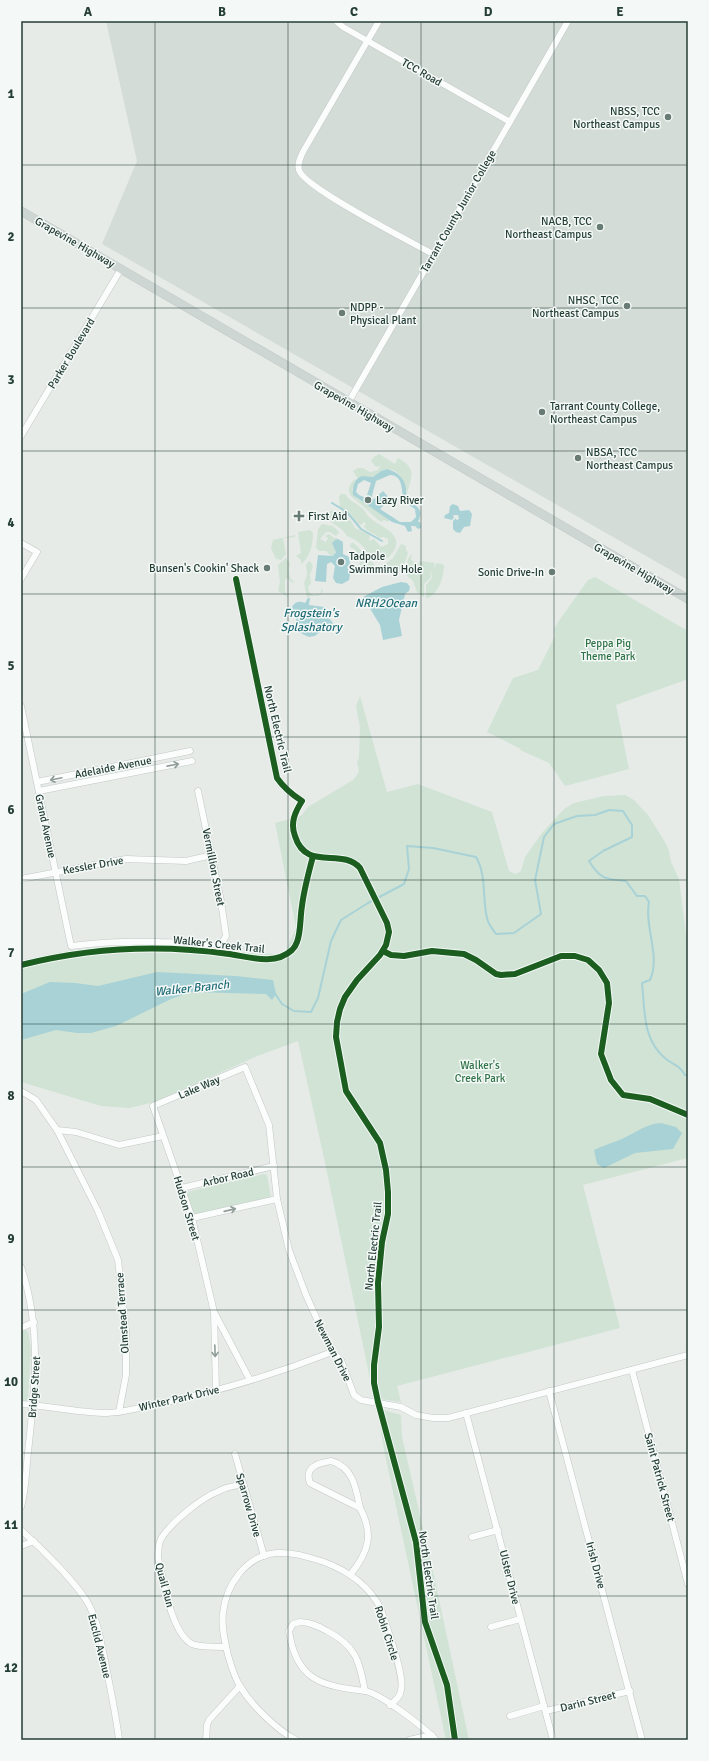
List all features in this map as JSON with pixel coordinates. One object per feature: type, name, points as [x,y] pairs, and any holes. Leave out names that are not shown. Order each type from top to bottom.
[{"type":"main road","name":"Grapevine Highway","points":[[21,211],[688,599]]},
{"type":"street","name":"TCC Road","points":[[336,21],[343,27],[367,41],[510,122]]},
{"type":"street","points":[[379,21],[304,150],[299,160],[299,171],[306,180],[331,197],[433,254]]},
{"type":"street","name":"Tarrant County Junior College","points":[[348,402],[568,21]]},
{"type":"street","name":"Parker Boulevard","points":[[21,436],[122,269]]},
{"type":"street","points":[[21,543],[37,552],[21,578]]},
{"type":"street","name":"Grand Avenue","points":[[21,706],[24,734],[39,791],[71,946]]},
{"type":"street","name":"Adelaide Avenue","points":[[37,782],[190,751]]},
{"type":"street","name":"Adelaide Avenue","points":[[39,791],[192,761]]},
{"type":"street","name":"Vermillion Street","points":[[71,946],[108,942],[222,943],[226,936],[221,901],[198,791]]},
{"type":"street","name":"Kessler Drive","points":[[21,879],[126,859],[186,861],[212,855]]},
{"type":"street","name":"Lake Way","points":[[154,1106],[245,1067]]},
{"type":"street","name":"Newman Drive","points":[[245,1067],[269,1125],[277,1199],[289,1250],[306,1295],[332,1352],[341,1360],[354,1395],[361,1400],[400,1407],[416,1415],[433,1418],[448,1418],[688,1355]]},
{"type":"street","points":[[21,1091],[36,1100],[57,1130],[76,1132],[119,1145],[163,1136]]},
{"type":"street","name":"Hudson Street","points":[[154,1106],[192,1218],[214,1312],[216,1390]]},
{"type":"street","name":"Olmstead Terrace","points":[[57,1130],[98,1210],[118,1260],[126,1331],[126,1375],[119,1412]]},
{"type":"street","name":"Arbor Road","points":[[182,1188],[274,1166]]},
{"type":"street","points":[[192,1218],[277,1199]]},
{"type":"street","name":"Bridge Street","points":[[21,1268],[26,1282],[34,1322],[36,1354],[33,1405],[21,1507]]},
{"type":"street","name":"Hudson Street","points":[[214,1312],[250,1380]]},
{"type":"street","points":[[21,1328],[34,1322]]},
{"type":"street","name":"Winter Park Drive","points":[[21,1404],[102,1413],[119,1412],[176,1401],[216,1390],[291,1368],[332,1352]]},
{"type":"street","name":"Saint Patrick Street","points":[[632,1370],[688,1584]]},
{"type":"street","name":"Irish Drive","points":[[549,1391],[642,1740]]},
{"type":"street","name":"Ulster Drive","points":[[466,1413],[553,1740]]},
{"type":"street","name":"Sparrow Drive","points":[[235,1454],[264,1556]]},
{"type":"street","points":[[350,1574],[361,1562],[368,1542],[367,1524],[360,1508],[354,1481],[345,1469],[331,1461],[314,1465],[310,1470],[310,1483],[360,1508]]},
{"type":"street","name":"Quail Run","points":[[226,1647],[197,1646],[185,1639],[174,1619],[158,1558],[158,1552],[162,1537],[179,1519],[204,1500],[219,1491],[243,1484]]},
{"type":"street","name":"Euclid Avenue","points":[[21,1530],[34,1541],[72,1583],[88,1604],[95,1618],[116,1715],[119,1740]]},
{"type":"street","points":[[472,1537],[498,1530]]},
{"type":"street","points":[[21,1546],[34,1541]]},
{"type":"street","name":"Robin Circle","points":[[296,1740],[269,1720],[240,1686],[226,1647],[223,1614],[225,1600],[238,1575],[244,1568],[250,1562],[264,1556],[275,1553],[286,1553],[306,1556],[339,1568],[350,1574],[364,1585],[377,1601],[393,1646],[402,1688],[400,1696],[390,1704]]},
{"type":"street","points":[[491,1626],[520,1619]]},
{"type":"street","points":[[365,1691],[360,1666],[356,1657],[344,1641],[310,1623],[300,1622],[293,1624],[290,1627],[290,1638],[298,1661],[311,1676],[324,1684],[365,1691],[376,1695],[424,1727],[434,1738]]},
{"type":"street","points":[[206,1740],[207,1725],[209,1720],[240,1686]]},
{"type":"street","name":"Darin Street","points":[[510,1716],[630,1691]]},
{"type":"street","points":[[409,1740],[434,1738]]},
{"type":"shaded area","name":"Tarrant County College, Northeast Campus","points":[[106,21],[688,21],[688,580],[102,244],[137,161]]},
{"type":"green space","points":[[379,454],[395,464],[398,458],[411,470],[412,474],[407,494],[403,480],[397,472],[393,470],[383,470],[373,477],[363,476],[358,479],[353,471],[358,468],[363,468],[370,472],[378,470],[380,466],[376,467],[371,461]]},
{"type":"green space","points":[[355,479],[356,481],[352,490],[357,499],[382,514],[389,520],[388,522],[384,520],[381,522],[351,495],[349,488]]},
{"type":"green space","points":[[341,494],[345,494],[349,499],[363,509],[368,516],[395,537],[395,549],[389,557],[377,559],[370,556],[357,541],[347,536],[341,529],[326,519],[326,514],[330,511],[338,510],[345,512],[346,515],[344,518],[351,521],[355,528],[370,535],[369,541],[374,539],[381,547],[388,544],[388,539],[383,537],[379,538],[365,528],[364,526],[366,524],[364,522],[361,525],[348,511],[340,507],[339,497]]},
{"type":"green space","points":[[322,524],[333,526],[339,532],[336,536],[330,532],[326,532],[320,539],[326,542],[328,538],[325,536],[329,534],[334,538],[338,538],[332,543],[336,551],[333,556],[326,551],[319,551],[316,548],[318,529]]},
{"type":"green space","points":[[310,530],[313,533],[312,546],[307,558],[301,564],[301,560],[296,556],[301,553],[298,532]]},
{"type":"green space","points":[[295,535],[295,537],[283,538],[286,554],[281,560],[276,559],[271,548],[273,540]]},
{"type":"green space","points":[[351,543],[354,543],[374,564],[374,570],[371,574],[362,575],[359,573],[359,558],[357,552],[350,547]]},
{"type":"green space","points":[[401,544],[406,546],[408,553],[404,565],[398,571],[392,570],[387,572],[384,570],[384,565],[393,558]]},
{"type":"green space","points":[[412,553],[411,560],[418,564],[420,561],[435,563],[433,570],[430,573],[431,577],[424,584],[424,597],[417,592],[413,581],[405,574],[408,559]]},
{"type":"green space","points":[[286,558],[290,563],[290,576],[295,583],[291,582],[287,578],[285,580],[285,592],[288,597],[278,591],[280,582],[278,565]]},
{"type":"green space","points":[[309,561],[313,566],[310,575],[311,583],[308,587],[309,592],[313,595],[317,595],[321,593],[321,588],[323,592],[318,596],[311,596],[307,598],[304,583],[307,575],[306,564]]},
{"type":"green space","points":[[437,563],[444,565],[442,579],[432,596],[426,598],[426,585],[432,578],[431,573]]},
{"type":"green space","name":"Peppa Pig Theme Park","points":[[595,577],[688,631],[688,679],[616,705],[629,769],[565,786],[549,763],[520,750],[521,749],[487,732],[513,678],[538,670],[555,636],[554,630],[558,622],[588,580]]},
{"type":"green space","name":"Walker's Creek Park","points":[[360,696],[387,792],[418,784],[492,812],[509,871],[516,874],[521,871],[525,857],[542,833],[564,809],[574,803],[604,796],[625,795],[634,800],[648,815],[669,851],[671,862],[679,879],[688,951],[688,1158],[583,1185],[620,1328],[397,1386],[401,1402],[374,1398],[298,1041],[255,1057],[158,1101],[130,1108],[101,1106],[21,1082],[21,961],[73,950],[127,945],[164,946],[276,954],[286,950],[296,928],[275,823],[301,816],[308,807],[353,780],[359,772],[357,762],[359,758],[360,727],[356,706]]},
{"type":"green space","points":[[264,1174],[267,1175],[271,1198],[193,1215],[187,1197],[187,1192]]},
{"type":"green space","points":[[21,1331],[28,1331],[31,1349],[28,1401],[21,1401]]},
{"type":"green space","points":[[377,1408],[401,1415],[402,1437],[434,1576],[469,1740],[446,1740],[384,1450]]},
{"type":"water","name":"Lazy River","points":[[387,469],[397,473],[403,480],[406,488],[406,499],[416,505],[420,510],[418,522],[420,522],[421,528],[418,529],[415,526],[411,526],[412,531],[408,532],[405,526],[392,522],[353,495],[353,487],[360,477],[373,477],[381,471]],"holes":[[[390,475],[398,478],[400,481],[404,502],[415,509],[416,517],[411,522],[400,522],[380,509],[390,499],[383,491],[374,499],[371,499],[376,481]],[[364,480],[371,483],[366,498],[356,492],[358,484]]]},
{"type":"water","points":[[453,504],[458,506],[460,511],[469,510],[472,514],[470,526],[464,527],[460,533],[453,529],[453,521],[456,518],[456,520],[459,519],[458,515],[453,515],[454,517],[452,520],[444,518],[445,515],[449,513],[450,506]]},
{"type":"water","name":"Tadpole Swimming Hole","points":[[338,539],[343,542],[343,554],[349,557],[350,564],[347,567],[350,574],[349,580],[342,584],[336,583],[333,578],[335,566],[331,562],[327,564],[326,582],[315,581],[318,555],[333,556],[336,552],[332,543]]},
{"type":"water","name":"NRH2Ocean","points":[[401,582],[407,583],[410,587],[409,591],[405,594],[399,620],[402,636],[383,640],[380,625],[363,597],[382,587]]},
{"type":"water","name":"Frogstein's Splashatory","points":[[308,598],[310,598],[309,605],[324,607],[326,609],[327,616],[333,623],[331,628],[324,628],[312,637],[306,636],[298,631],[299,626],[295,624],[298,613],[292,612],[291,610],[294,604],[298,602],[305,603]]},
{"type":"water","points":[[157,972],[236,976],[273,980],[276,994],[272,1000],[266,994],[191,992],[171,999],[116,1026],[91,1033],[56,1030],[21,1040],[21,994],[50,982],[98,986]]},
{"type":"water","points":[[661,1123],[676,1127],[682,1133],[673,1149],[635,1153],[604,1168],[597,1164],[594,1150],[623,1139],[649,1125]]},
{"type":"waterway","points":[[332,503],[347,512],[361,529],[382,541]]},
{"type":"waterway","name":"Walker Branch","points":[[274,992],[282,1004],[294,1011],[311,1012],[318,998],[331,941],[341,920],[368,903],[404,884],[409,869],[407,846],[433,848],[476,857],[482,872],[488,922],[496,934],[514,933],[541,914],[535,880],[544,837],[554,824],[577,816],[595,815],[609,810],[623,811],[632,825],[632,837],[603,851],[589,861],[600,875],[608,879],[626,881],[637,896],[645,896],[649,902],[648,912],[654,961],[650,980],[642,983],[646,1024],[649,1034],[658,1051],[666,1059],[683,1071],[685,1075],[688,1075]]},
{"type":"cycle path","name":"North Electric Trail","points":[[236,579],[277,778],[288,791],[302,801],[297,809],[293,822],[295,836],[300,847],[307,853],[316,856],[344,859],[352,862],[360,868],[387,923],[389,932],[386,945],[380,955],[357,980],[345,997],[337,1022],[336,1037],[346,1091],[380,1143],[386,1170],[388,1214],[382,1242],[378,1283],[379,1327],[374,1365],[374,1383],[416,1542],[425,1622],[447,1685],[455,1740]]},
{"type":"cycle path","name":"Walker's Creek Trail","points":[[21,965],[46,959],[98,951],[124,949],[177,949],[262,959],[278,958],[292,950],[297,942],[304,893],[313,856]]},
{"type":"cycle path","points":[[383,951],[391,955],[404,956],[432,951],[464,954],[476,960],[496,974],[501,975],[515,974],[561,956],[575,956],[588,960],[599,970],[607,983],[609,1003],[601,1054],[611,1080],[623,1095],[650,1099],[688,1115]]},
{"type":"place","name":"NBSS, TCC Northeast Campus","points":[[668,117]]},
{"type":"place","name":"NACB, TCC Northeast Campus","points":[[600,227]]},
{"type":"place","name":"NHSC, TCC Northeast Campus","points":[[627,306]]},
{"type":"place","name":"NDPP - Physical Plant","points":[[342,313]]},
{"type":"place","name":"Tarrant County College, Northeast Campus","points":[[542,412]]},
{"type":"place","name":"NBSA, TCC Northeast Campus","points":[[578,458]]},
{"type":"place","name":"Lazy River","points":[[368,500]]},
{"type":"place","name":"First Aid","points":[[299,516]]},
{"type":"place","name":"Tadpole Swimming Hole","points":[[341,562]]},
{"type":"place","name":"Bunsen's Cookin' Shack","points":[[267,568]]},
{"type":"place","name":"Sonic Drive-In","points":[[552,572]]}]
